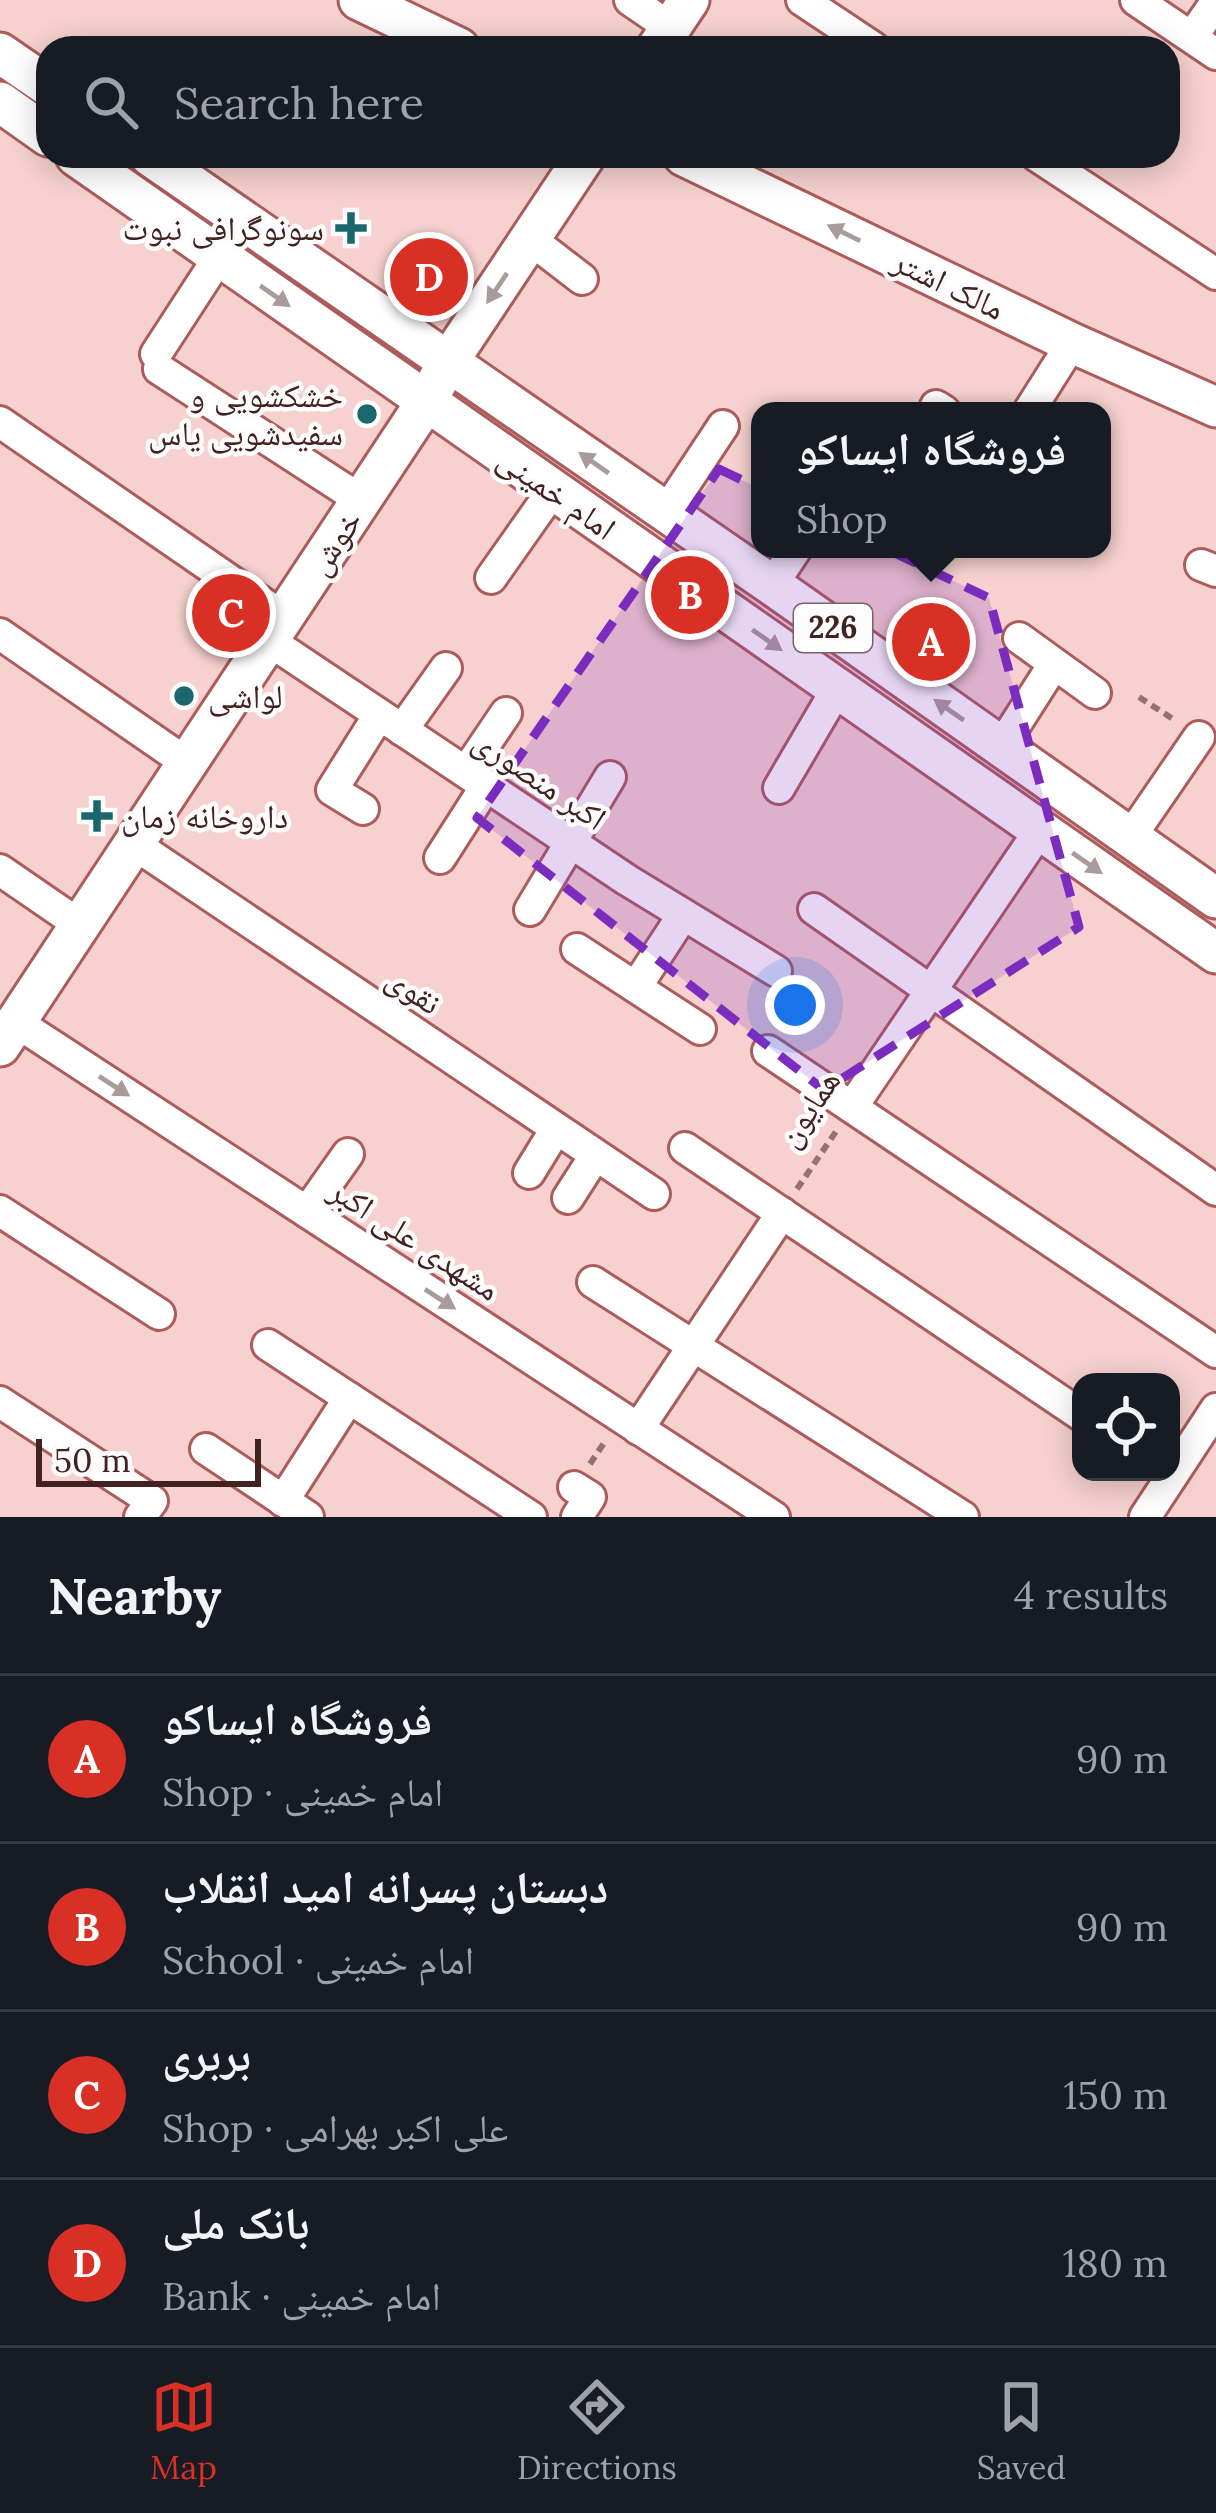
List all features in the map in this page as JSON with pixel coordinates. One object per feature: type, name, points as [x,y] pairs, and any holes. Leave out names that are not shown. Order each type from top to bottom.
[{"type":"main road","points":[[359,0],[434,36]]},
{"type":"main road","points":[[4,64],[36,80]]},
{"type":"main road","points":[[0,102],[36,128]]},
{"type":"main road","name":"امام خمینی","points":[[93,168],[1216,953]]},
{"type":"main road","name":"امام خمینی","points":[[167,168],[1216,898]]},
{"type":"main road","name":"خوش","points":[[6,1034],[577,168]]},
{"type":"main road","name":"مالک اشتر","points":[[709,168],[1216,407]]},
{"type":"street","points":[[630,0],[672,25]]},
{"type":"street","points":[[802,0],[856,36]]},
{"type":"street","points":[[1136,0],[1204,46],[1216,2]]},
{"type":"street","points":[[1055,168],[1216,274]]},
{"type":"street","points":[[530,239],[582,279]]},
{"type":"street","points":[[219,257],[158,361],[361,500]]},
{"type":"street","points":[[1035,402],[1072,343]]},
{"type":"street","name":"اکبر منصوری","points":[[0,422],[276,629],[391,723],[776,971]]},
{"type":"street","points":[[666,512],[723,426]]},
{"type":"street","points":[[491,578],[553,490]]},
{"type":"street","points":[[772,585],[790,558]]},
{"type":"street","points":[[0,634],[188,763]]},
{"type":"street","points":[[1019,638],[1094,693]]},
{"type":"street","points":[[1001,747],[1054,664]]},
{"type":"street","points":[[363,809],[332,790],[446,668]]},
{"type":"street","points":[[779,788],[837,688]]},
{"type":"street","points":[[440,858],[506,713]]},
{"type":"street","points":[[1129,838],[1199,737]]},
{"type":"street","points":[[530,910],[610,777]]},
{"type":"street","name":"همایون","points":[[852,1107],[1040,830]]},
{"type":"street","name":"نقوی","points":[[134,844],[654,1194]]},
{"type":"street","points":[[0,870],[80,925]]},
{"type":"street","points":[[814,909],[1216,1190]]},
{"type":"street","points":[[636,987],[683,915]]},
{"type":"street","points":[[577,949],[700,1028]]},
{"type":"street","name":"مشهدی علی اکبر","points":[[6,1034],[307,1212],[774,1517]]},
{"type":"street","points":[[768,1051],[1216,1352]]},
{"type":"street","points":[[529,1173],[556,1129]]},
{"type":"street","points":[[685,1148],[1072,1409]]},
{"type":"street","points":[[307,1212],[348,1154]]},
{"type":"street","points":[[568,1198],[595,1156]]},
{"type":"street","points":[[0,1210],[159,1314]]},
{"type":"street","points":[[630,1423],[694,1346],[782,1213]]},
{"type":"street","points":[[593,1282],[964,1517]]},
{"type":"street","points":[[268,1345],[531,1517]]},
{"type":"street","points":[[206,1449],[296,1509],[349,1398]]},
{"type":"street","points":[[0,1402],[146,1509]]},
{"type":"street","points":[[1180,1458],[1216,1409]]},
{"type":"street","points":[[1145,1517],[1164,1481]]},
{"type":"path","name":"همایون","points":[[782,1213],[852,1107]]},
{"type":"path","points":[[575,1502],[630,1423]]},
{"type":"highlighted area","points":[[719,469],[989,598],[1079,927],[824,1090],[477,818]]},
{"type":"place","name":"سونوگرافی نبوت","points":[[351,228]]},
{"type":"place","name":"بانک ملی","points":[[429,277]]},
{"type":"place","name":"خشکشویی و سفیدشویی یاس","points":[[367,414]]},
{"type":"place","name":"دبستان پسرانه امید انقلاب","points":[[690,595]]},
{"type":"place","name":"بربری","points":[[231,613]]},
{"type":"place","name":"فروشگاه ایساکو","points":[[931,642]]},
{"type":"place","name":"لواشی","points":[[184,696]]},
{"type":"place","name":"داروخانه زمان","points":[[97,816]]}]
